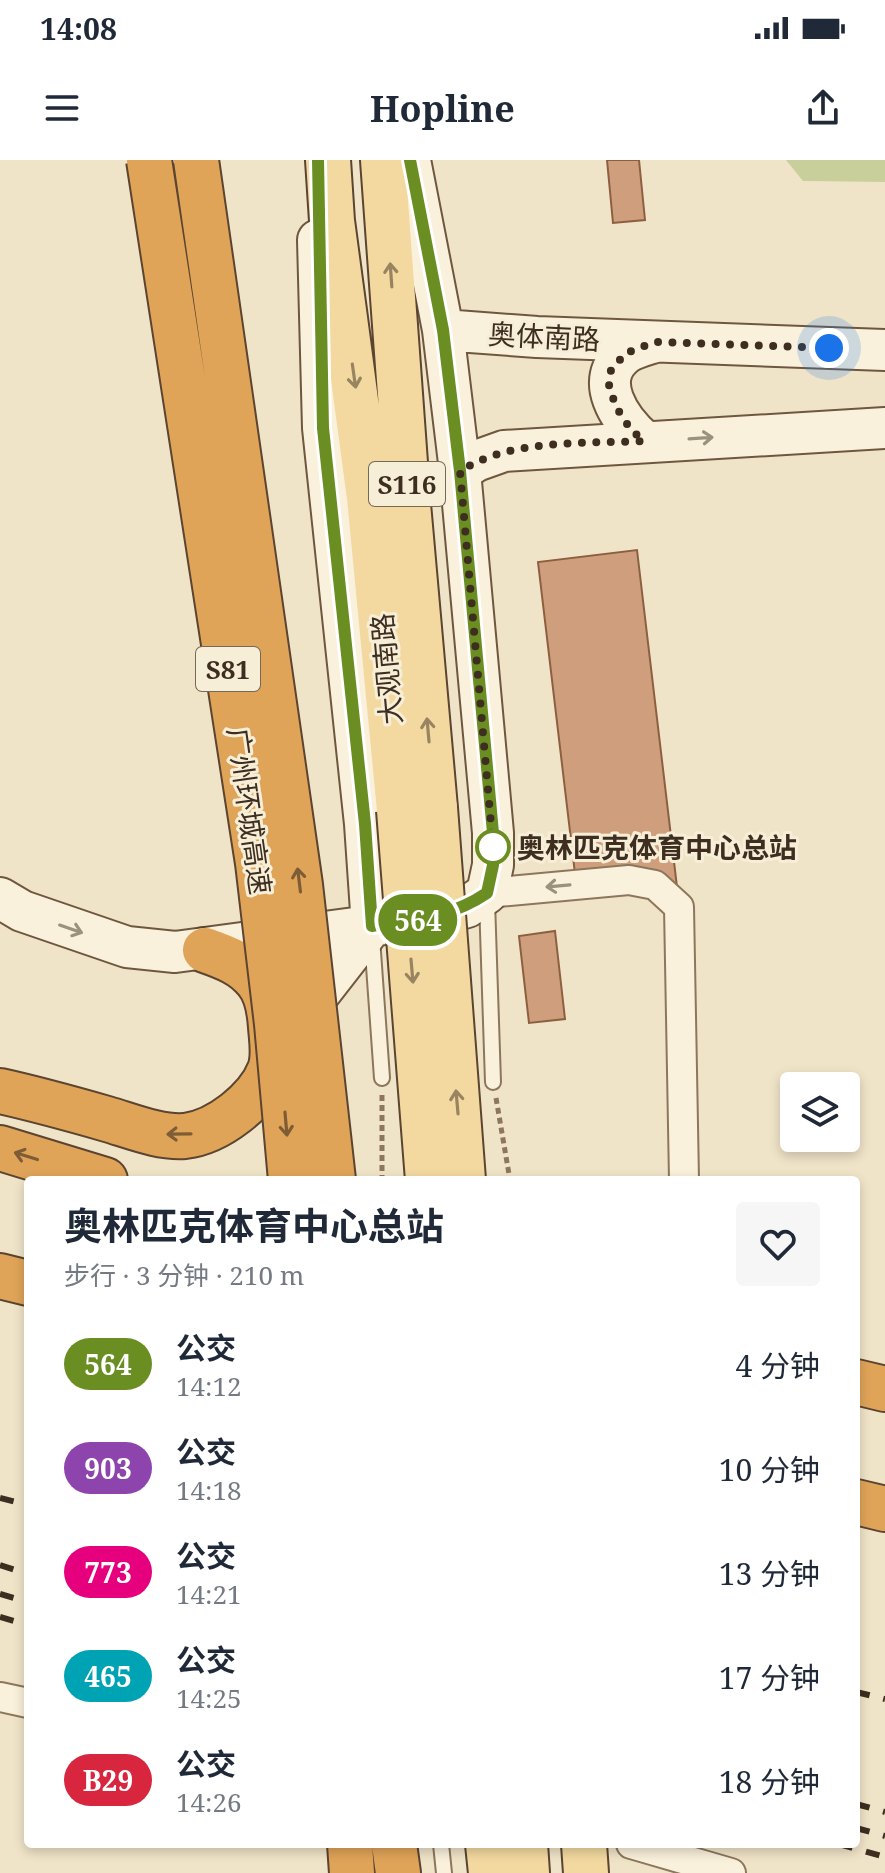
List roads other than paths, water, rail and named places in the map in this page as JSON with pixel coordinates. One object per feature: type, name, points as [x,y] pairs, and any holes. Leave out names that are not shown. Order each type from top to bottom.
[{"type":"highway","points":[[0,1091],[136,1128],[184,1136],[206,1130],[238,1111],[270,1070],[275,1039],[267,940],[249,828],[127,160]]},
{"type":"highway","name":"广州环城高速","points":[[149,160],[258,863],[291,1176]]},
{"type":"highway","name":"广州环城高速","points":[[196,160],[286,783],[321,1056],[333,1176]]},
{"type":"highway","points":[[215,160],[286,783]]},
{"type":"highway","points":[[205,950],[228,958],[259,982],[270,1012],[275,1039]]},
{"type":"highway","points":[[0,1148],[92,1176]]},
{"type":"highway","points":[[0,1276],[24,1282]]},
{"type":"highway","points":[[860,1383],[885,1389]]},
{"type":"highway","points":[[860,1503],[885,1509]]},
{"type":"highway","points":[[350,1848],[352,1873]]},
{"type":"highway","points":[[395,1848],[398,1873]]},
{"type":"main road","name":"大观南路","points":[[328,160],[332,221],[369,498],[417,809],[463,1176]]},
{"type":"main road","name":"大观南路","points":[[383,160],[408,504],[428,1176]]},
{"type":"main road","points":[[488,1848],[491,1873]]},
{"type":"main road","points":[[525,1848],[527,1873]]},
{"type":"main road","points":[[584,1848],[586,1873]]},
{"type":"street","points":[[275,1039],[372,926],[365,824],[323,428],[318,160]]},
{"type":"street","points":[[410,160],[443,330],[460,471],[493,833],[493,865],[487,893]]},
{"type":"street","name":"奥体南路","points":[[443,330],[655,342],[885,350]]},
{"type":"street","points":[[644,441],[631,430],[616,407],[609,386],[611,370],[626,353],[655,342]]},
{"type":"street","points":[[460,471],[476,461],[504,451],[885,428]]},
{"type":"street","points":[[0,898],[22,911],[127,947],[175,952],[430,918],[467,907],[487,893],[629,880],[655,885],[679,907],[684,1176]]},
{"type":"street","points":[[0,1697],[24,1702]]},
{"type":"street","points":[[645,1848],[731,1873]]},
{"type":"lane","points":[[487,893],[493,1082]]},
{"type":"lane","points":[[372,926],[382,1078]]},
{"type":"lane","points":[[441,1848],[444,1873]]},
{"type":"railway","points":[[0,1498],[24,1504]]},
{"type":"railway","points":[[0,1565],[24,1573]]},
{"type":"railway","points":[[0,1594],[24,1601]]},
{"type":"railway","points":[[0,1617],[24,1624]]},
{"type":"railway","points":[[860,1693],[885,1699]]},
{"type":"railway","points":[[860,1805],[885,1812]]},
{"type":"railway","points":[[860,1829],[885,1836]]},
{"type":"railway","points":[[853,1848],[885,1857]]},
{"type":"place","name":"奥林匹克体育中心总站","points":[[493,847]]}]
